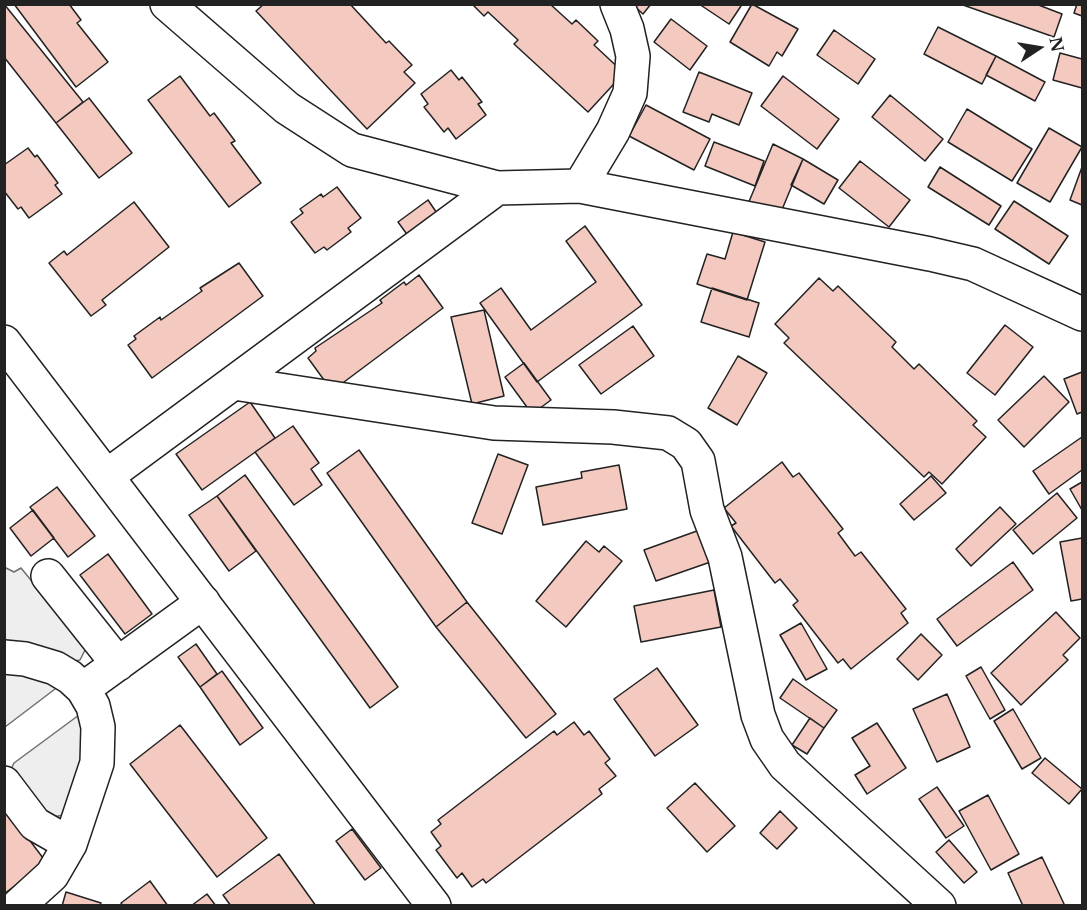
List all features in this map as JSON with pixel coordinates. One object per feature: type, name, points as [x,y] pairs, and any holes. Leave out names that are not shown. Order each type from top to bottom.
[{"type":"street","points":[[167,4],[287,108],[352,150],[496,188],[580,186],[973,264],[1083,314]]},
{"type":"street","points":[[580,186],[614,131],[630,93],[633,56],[627,29],[617,4]]},
{"type":"street","points":[[107,476],[496,188]]},
{"type":"street","points":[[4,342],[434,906]]},
{"type":"street","points":[[234,383],[494,423],[613,427],[668,433],[686,444],[698,461],[707,510],[725,557],[758,715],[767,740],[784,765],[939,906]]},
{"type":"street","points":[[48,576],[118,664]]},
{"type":"street","points":[[83,689],[203,602]]},
{"type":"street","points":[[4,657],[25,659],[56,668],[83,689],[93,706],[98,727],[96,763],[70,844],[52,875],[18,906]]},
{"type":"street","points":[[4,783],[35,824],[70,844]]},
{"type":"shaded area","points":[[4,567],[14,572],[21,568],[81,641],[85,650],[80,660],[5,648]]},
{"type":"shaded area","points":[[5,670],[59,686],[5,727]]},
{"type":"shaded area","points":[[79,715],[85,744],[69,805],[63,815],[49,818],[10,771],[14,763]]},
{"type":"building","points":[[4,4],[83,102],[56,123],[4,57]]},
{"type":"building","points":[[14,4],[69,4],[81,20],[77,23],[108,62],[76,87]]},
{"type":"building","points":[[264,4],[350,4],[386,43],[389,41],[412,65],[404,72],[415,83],[367,129],[256,11]]},
{"type":"building","points":[[472,4],[550,4],[572,24],[576,20],[598,41],[594,45],[624,73],[588,112],[514,44],[518,40],[488,12],[484,16]]},
{"type":"building","points":[[632,4],[651,4],[643,14]]},
{"type":"building","points":[[699,4],[738,4],[741,6],[729,24]]},
{"type":"building","points":[[752,4],[798,29],[782,56],[777,52],[769,66],[730,42]]},
{"type":"building","points":[[1036,4],[1062,14],[1054,37],[963,5]]},
{"type":"building","points":[[1077,4],[1082,4],[1082,16],[1074,13]]},
{"type":"building","points":[[671,19],[707,46],[690,70],[654,42]]},
{"type":"building","points":[[938,27],[996,56],[982,84],[924,54]]},
{"type":"building","points":[[834,30],[875,59],[858,84],[817,55]]},
{"type":"building","points":[[1060,53],[1082,59],[1082,88],[1053,80]]},
{"type":"building","points":[[996,56],[1045,82],[1035,101],[986,75]]},
{"type":"building","points":[[451,70],[459,80],[462,77],[482,102],[478,104],[486,115],[456,139],[448,128],[444,132],[424,107],[428,104],[421,94]]},
{"type":"building","points":[[699,72],[752,93],[739,125],[712,114],[709,122],[683,112]]},
{"type":"building","points":[[180,76],[210,116],[214,113],[235,141],[231,143],[261,183],[229,207],[148,100]]},
{"type":"building","points":[[783,76],[839,119],[817,149],[761,106]]},
{"type":"building","points":[[890,95],[943,139],[925,161],[872,117]]},
{"type":"building","points":[[89,98],[132,153],[99,178],[56,123]]},
{"type":"building","points":[[646,105],[710,139],[694,170],[629,136]]},
{"type":"building","points":[[967,109],[1032,149],[1012,181],[948,142]]},
{"type":"building","points":[[1049,128],[1082,147],[1050,202],[1017,183]]},
{"type":"building","points":[[714,142],[764,161],[755,186],[705,166]]},
{"type":"building","points":[[773,144],[803,159],[781,212],[748,204]]},
{"type":"building","points":[[28,148],[35,157],[37,155],[58,183],[55,185],[62,194],[29,218],[21,207],[18,209],[4,191],[4,165]]},
{"type":"building","points":[[803,159],[838,180],[824,204],[791,185]]},
{"type":"building","points":[[860,161],[910,200],[889,227],[839,188]]},
{"type":"building","points":[[940,167],[1001,206],[989,225],[928,187]]},
{"type":"building","points":[[1082,167],[1082,205],[1070,200]]},
{"type":"building","points":[[337,187],[361,218],[348,228],[351,232],[327,250],[324,247],[315,253],[291,222],[303,213],[300,209],[321,194],[323,197]]},
{"type":"building","points":[[428,200],[443,222],[414,244],[398,222]]},
{"type":"building","points":[[1014,201],[1068,236],[1049,264],[995,229]]},
{"type":"building","points":[[134,202],[169,247],[102,300],[106,305],[91,316],[49,263],[64,251],[67,255]]},
{"type":"building","points":[[585,226],[642,305],[537,382],[480,303],[501,288],[531,330],[596,282],[566,241]]},
{"type":"building","points":[[733,232],[765,242],[747,300],[697,284],[707,254],[725,259]]},
{"type":"building","points":[[239,263],[263,296],[152,378],[128,345],[136,339],[134,336],[160,317],[161,320],[202,291],[200,288]]},
{"type":"building","points":[[419,275],[443,308],[332,391],[308,358],[316,351],[315,348],[382,303],[380,300],[404,282],[406,285]]},
{"type":"building","points":[[819,278],[833,291],[838,286],[896,342],[892,347],[914,369],[919,364],[977,421],[973,425],[986,437],[942,484],[929,472],[924,477],[784,343],[789,338],[775,324]]},
{"type":"building","points":[[712,288],[759,303],[749,337],[701,322]]},
{"type":"building","points":[[484,310],[504,396],[472,404],[451,317]]},
{"type":"building","points":[[1005,325],[1033,347],[995,395],[967,373]]},
{"type":"building","points":[[633,326],[654,356],[601,394],[579,365]]},
{"type":"building","points":[[738,356],[767,373],[737,425],[708,408]]},
{"type":"building","points":[[524,363],[551,400],[532,414],[505,377]]},
{"type":"building","points":[[1082,372],[1082,412],[1077,414],[1064,379]]},
{"type":"building","points":[[1044,376],[1069,402],[1024,447],[998,420]]},
{"type":"building","points":[[250,402],[275,438],[202,490],[176,454]]},
{"type":"building","points":[[293,426],[319,463],[311,469],[322,485],[294,505],[255,452]]},
{"type":"building","points":[[1082,437],[1082,470],[1049,494],[1033,471]]},
{"type":"building","points":[[359,450],[467,602],[436,627],[327,473]]},
{"type":"building","points":[[498,454],[528,465],[502,534],[472,523]]},
{"type":"building","points":[[782,462],[793,477],[799,473],[843,529],[838,533],[855,556],[861,552],[906,609],[901,613],[908,623],[851,669],[843,659],[838,663],[793,605],[798,601],[780,579],[775,583],[731,526],[736,523],[724,508]]},
{"type":"building","points":[[619,465],[627,509],[543,525],[536,487],[582,478],[581,472]]},
{"type":"building","points":[[245,475],[398,687],[370,708],[217,496]]},
{"type":"building","points":[[931,476],[946,493],[914,520],[900,504]]},
{"type":"building","points":[[1082,482],[1082,510],[1070,489]]},
{"type":"building","points":[[57,487],[95,536],[68,557],[30,507]]},
{"type":"building","points":[[1057,493],[1077,518],[1033,554],[1013,530]]},
{"type":"building","points":[[217,496],[256,551],[229,571],[189,515]]},
{"type":"building","points":[[1000,507],[1016,524],[971,566],[956,549]]},
{"type":"building","points":[[33,510],[54,538],[31,556],[10,528]]},
{"type":"building","points":[[708,527],[719,559],[656,581],[644,550]]},
{"type":"building","points":[[1082,538],[1082,599],[1071,601],[1060,542]]},
{"type":"building","points":[[586,541],[599,552],[604,546],[622,561],[566,627],[536,601]]},
{"type":"building","points":[[108,554],[152,614],[125,634],[80,575]]},
{"type":"building","points":[[1013,562],[1033,590],[957,646],[937,619]]},
{"type":"building","points":[[714,590],[721,627],[641,642],[634,606]]},
{"type":"building","points":[[467,602],[556,714],[526,738],[436,627]]},
{"type":"building","points":[[1056,612],[1080,638],[1063,655],[1068,660],[1021,705],[991,673]]},
{"type":"building","points":[[801,623],[827,669],[806,680],[780,635]]},
{"type":"building","points":[[921,634],[942,655],[918,680],[897,659]]},
{"type":"building","points":[[196,644],[217,674],[200,687],[178,657]]},
{"type":"building","points":[[981,667],[1005,710],[990,719],[966,676]]},
{"type":"building","points":[[657,668],[698,725],[655,756],[614,699]]},
{"type":"building","points":[[222,671],[263,728],[240,745],[200,687]]},
{"type":"building","points":[[793,679],[837,710],[824,728],[780,698]]},
{"type":"building","points":[[947,694],[970,747],[937,762],[913,709]]},
{"type":"building","points":[[1013,709],[1041,758],[1022,769],[994,721]]},
{"type":"building","points":[[810,718],[824,728],[807,754],[792,745]]},
{"type":"building","points":[[574,722],[584,735],[589,731],[610,759],[605,763],[616,776],[599,789],[602,794],[486,883],[483,879],[472,887],[462,873],[457,878],[436,850],[441,846],[431,832],[441,824],[438,820],[554,731],[557,735]]},
{"type":"building","points":[[877,723],[906,768],[867,794],[855,775],[870,766],[852,738]]},
{"type":"building","points":[[180,725],[267,838],[217,877],[130,764]]},
{"type":"building","points":[[1045,758],[1082,789],[1069,804],[1032,773]]},
{"type":"building","points":[[695,783],[735,826],[707,852],[667,808]]},
{"type":"building","points":[[937,787],[964,826],[946,838],[919,799]]},
{"type":"building","points":[[988,795],[1019,854],[991,870],[959,811]]},
{"type":"building","points":[[4,806],[46,862],[4,894]]},
{"type":"building","points":[[780,811],[797,828],[777,849],[760,833]]},
{"type":"building","points":[[352,829],[381,868],[365,880],[336,841]]},
{"type":"building","points":[[949,840],[977,872],[964,883],[936,852]]},
{"type":"building","points":[[279,854],[316,906],[231,906],[223,895]]},
{"type":"building","points":[[1042,857],[1065,906],[1023,906],[1008,873]]},
{"type":"building","points":[[150,881],[168,906],[123,906],[121,903]]},
{"type":"building","points":[[66,892],[101,903],[100,906],[62,906]]},
{"type":"building","points":[[207,894],[216,906],[191,906]]}]
